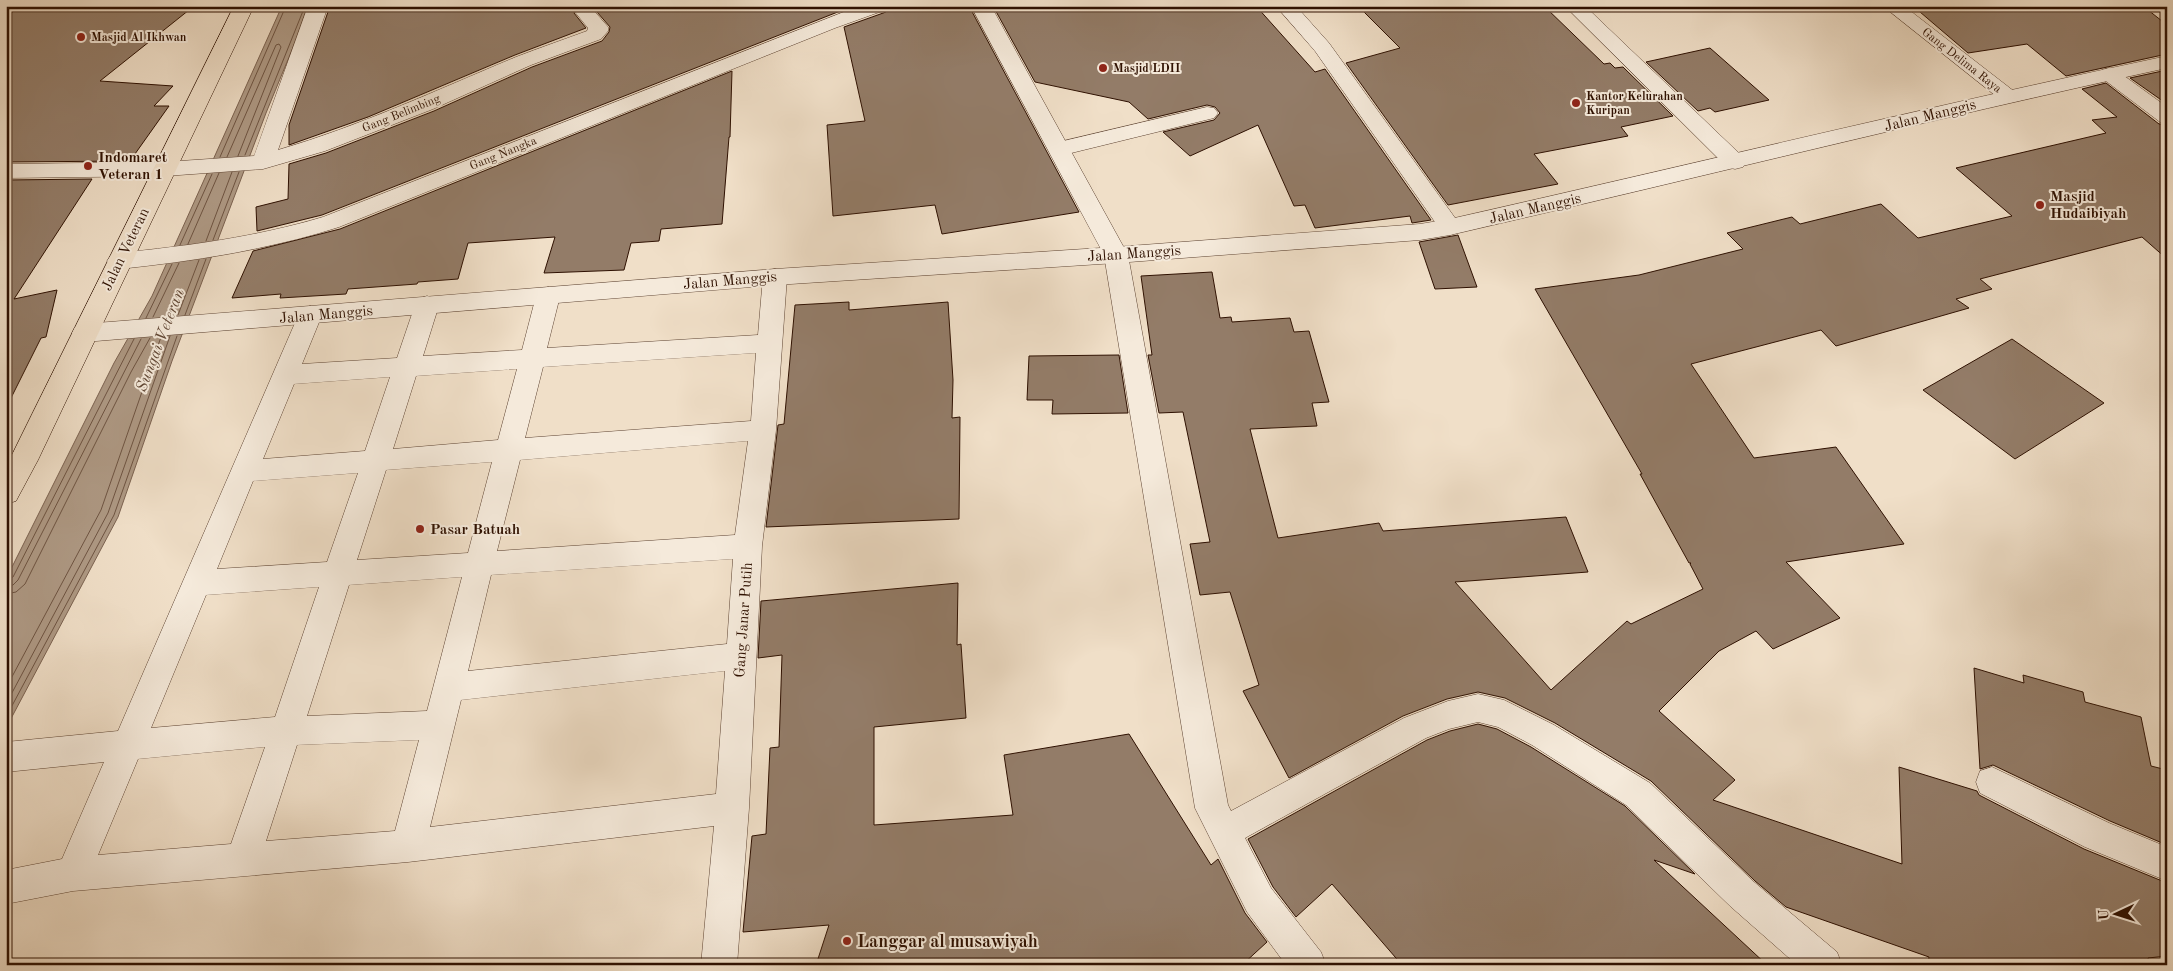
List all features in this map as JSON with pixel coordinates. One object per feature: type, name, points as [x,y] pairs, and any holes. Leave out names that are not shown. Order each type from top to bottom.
[{"type":"main road","name":"Jalan Veteran","points":[[6,493],[15,461],[84,333],[244,6]]},
{"type":"street","points":[[261,162],[318,6]]},
{"type":"street","name":"Gang Belimbing","points":[[6,171],[165,169],[261,162],[318,146],[426,104],[524,61],[594,35],[598,31],[598,27],[585,12],[590,6]]},
{"type":"street","name":"Gang Nangka","points":[[119,261],[224,248],[296,234],[331,222],[810,31],[878,6]]},
{"type":"street","points":[[982,6],[1116,255],[1212,808],[1259,900],[1308,965]]},
{"type":"street","points":[[1285,6],[1322,47],[1450,227]]},
{"type":"street","points":[[1574,6],[1736,162]]},
{"type":"street","name":"Gang Delima Raya","points":[[1892,6],[2008,96]]},
{"type":"street","name":"Jalan Manggis","points":[[84,333],[197,326],[775,277],[1383,236],[1450,227],[1736,162],[2008,96],[2167,62]]},
{"type":"street","points":[[2109,74],[2167,117]]},
{"type":"street","points":[[1059,149],[1208,113]]},
{"type":"street","name":"Gang Janar Putih","points":[[719,965],[732,808],[748,546],[763,430],[775,277]]},
{"type":"street","points":[[408,846],[548,296]]},
{"type":"street","points":[[244,860],[427,306]]},
{"type":"street","points":[[73,874],[310,315]]},
{"type":"street","points":[[284,375],[769,343]]},
{"type":"street","points":[[244,470],[763,430]]},
{"type":"street","points":[[196,583],[748,546]]},
{"type":"street","points":[[448,686],[740,656]]},
{"type":"street","points":[[1224,832],[1423,725],[1448,715],[1478,708],[1504,714],[1544,735],[1638,794],[1742,894],[1824,965]]},
{"type":"street","points":[[6,757],[245,733],[438,725]]},
{"type":"street","points":[[1992,782],[2097,835],[2167,864]]},
{"type":"street","points":[[6,887],[73,874],[408,846],[732,808]]},
{"type":"water","name":"Sungai Veteran","points":[[282,6],[310,6],[266,113],[172,361],[118,517],[6,728],[6,579],[114,363],[152,296]]},
{"type":"building","points":[[6,6],[194,6],[100,81],[173,86],[154,106],[169,106],[130,161],[6,162]]},
{"type":"building","points":[[330,6],[577,6],[574,13],[586,28],[515,55],[368,117],[289,145],[289,125]]},
{"type":"building","points":[[601,6],[853,6],[322,215],[257,231],[256,207],[288,199],[289,164],[326,153],[434,111],[532,67],[602,41],[609,32],[610,27],[597,12]]},
{"type":"building","points":[[889,6],[969,6],[1079,212],[942,234],[935,205],[833,216],[827,125],[865,121],[844,27],[886,12]]},
{"type":"building","points":[[993,6],[1256,6],[1315,72],[1325,69],[1431,220],[1412,223],[1410,216],[1315,228],[1305,205],[1294,206],[1258,125],[1190,156],[1163,132],[1214,120],[1220,113],[1215,107],[1207,105],[1148,119],[1129,102],[1035,82]]},
{"type":"building","points":[[1358,6],[1544,6],[1604,64],[1610,63],[1615,68],[1623,67],[1673,116],[1621,127],[1628,136],[1534,154],[1558,184],[1448,205],[1346,63],[1400,48]]},
{"type":"building","points":[[1913,6],[2143,6],[2167,25],[2167,54],[2066,76],[2027,44],[1968,53]]},
{"type":"building","points":[[1710,48],[1769,100],[1715,112],[1710,108],[1698,111],[1646,62]]},
{"type":"building","points":[[2167,70],[2167,104],[2130,78]]},
{"type":"building","points":[[732,71],[730,137],[722,224],[661,229],[659,241],[631,243],[624,270],[544,273],[555,237],[468,243],[458,279],[348,289],[346,294],[280,298],[281,294],[232,298],[253,251],[340,229]]},
{"type":"building","points":[[2106,83],[2159,124],[2167,125],[2167,259],[2142,237],[1980,279],[1992,289],[1956,299],[1969,308],[1836,346],[1821,330],[1691,364],[1754,458],[1836,447],[1904,544],[1786,562],[1840,618],[1773,649],[1756,631],[1719,651],[1659,711],[1735,780],[1713,800],[1902,864],[1899,767],[1977,791],[1979,795],[2084,849],[2167,883],[2167,956],[2148,958],[2149,965],[1928,965],[1929,957],[1786,907],[1755,881],[1651,781],[1555,723],[1505,698],[1478,692],[1447,699],[1403,716],[1289,778],[1243,691],[1259,685],[1230,592],[1200,595],[1190,544],[1210,542],[1183,412],[1159,413],[1148,355],[1152,355],[1141,276],[1212,272],[1220,318],[1231,317],[1232,322],[1290,318],[1294,332],[1309,331],[1329,402],[1312,403],[1317,426],[1250,429],[1278,538],[1379,523],[1383,531],[1566,517],[1588,572],[1455,582],[1551,690],[1627,621],[1631,624],[1703,589],[1691,563],[1689,563],[1640,474],[1642,474],[1535,289],[1639,275],[1743,249],[1727,233],[1792,217],[1800,224],[1881,204],[1918,238],[2012,216],[1956,168],[2106,133],[2092,120],[2117,117],[2082,89]]},
{"type":"building","points":[[92,179],[14,299],[57,290],[46,337],[41,338],[6,408],[6,180]]},
{"type":"building","points":[[1458,235],[1477,287],[1435,289],[1419,242]]},
{"type":"building","points":[[849,302],[849,310],[948,302],[953,380],[952,418],[960,417],[959,519],[766,527],[778,425],[784,424],[795,305]]},
{"type":"building","points":[[2012,339],[2104,403],[2015,459],[1923,390]]},
{"type":"building","points":[[1119,355],[1128,413],[1052,414],[1053,400],[1027,400],[1029,356]]},
{"type":"building","points":[[958,583],[957,645],[961,644],[966,718],[874,727],[874,825],[1013,815],[1004,755],[1129,734],[1211,865],[1218,859],[1245,913],[1267,942],[1242,965],[816,965],[829,925],[743,932],[752,836],[766,834],[770,748],[779,747],[782,655],[758,658],[761,601]]},
{"type":"building","points":[[1974,668],[2024,683],[2023,675],[2083,692],[2085,702],[2141,717],[2151,766],[2167,770],[2167,845],[2110,821],[1993,765],[1980,769]]},
{"type":"building","points":[[1478,724],[1497,729],[1531,747],[1625,806],[1695,874],[1654,860],[1767,965],[1402,965],[1332,884],[1296,917],[1273,887],[1248,839],[1427,740],[1450,731]]},
{"type":"place","name":"Masjid Al Ikhwan","points":[[81,37]]},
{"type":"place","name":"Masjid LDII","points":[[1103,68]]},
{"type":"place","name":"Kantor Kelurahan Kuripan","points":[[1576,103]]},
{"type":"place","name":"Indomaret Veteran 1","points":[[88,166]]},
{"type":"place","name":"Masjid Hudaibiyah","points":[[2040,205]]},
{"type":"place","name":"Pasar Batuah","points":[[420,529]]},
{"type":"place","name":"Langgar al musawiyah","points":[[847,941]]}]
